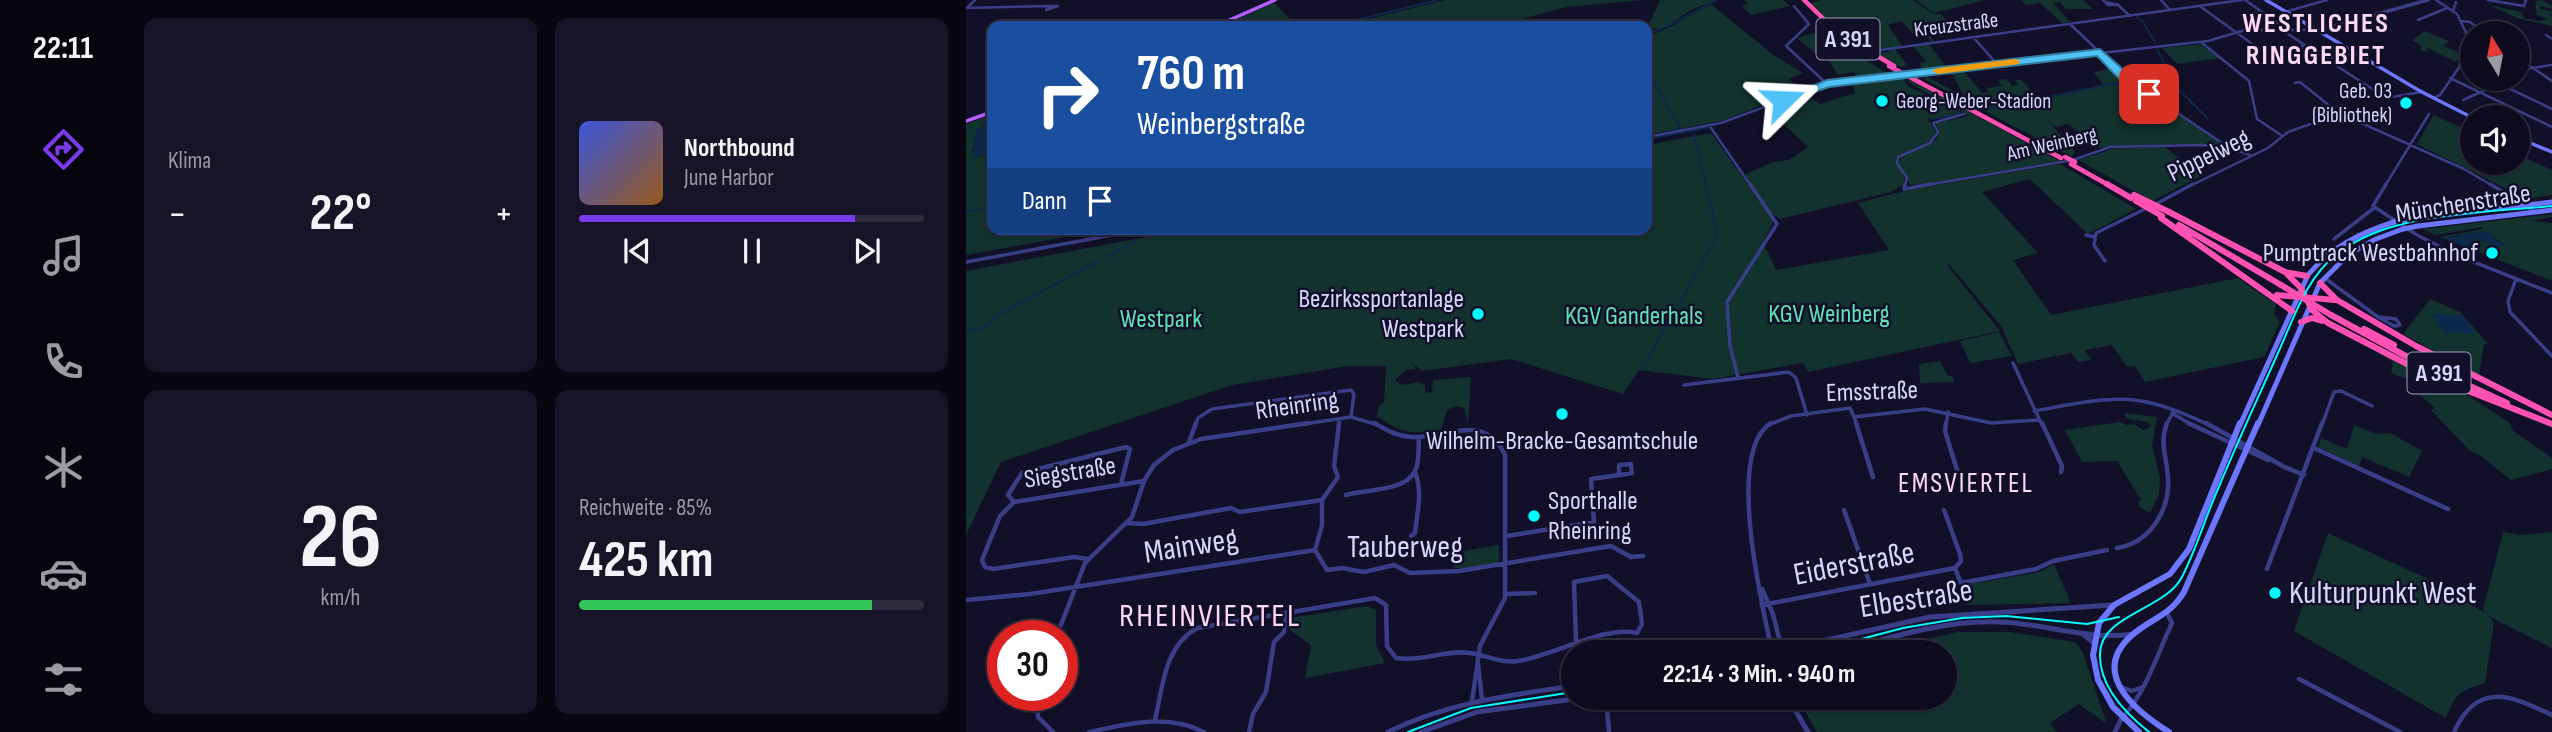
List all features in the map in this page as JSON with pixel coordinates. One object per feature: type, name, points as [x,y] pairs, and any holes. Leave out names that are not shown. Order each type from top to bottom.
[{"type":"highway","name":"A 391","points":[[1803,2],[1833,32],[2133,197]]},
{"type":"highway","points":[[2133,197],[2164,215],[2304,282]]},
{"type":"highway","points":[[2133,197],[2164,215],[2292,311]]},
{"type":"highway","name":"A 391","points":[[2164,215],[2413,360],[2552,419]]},
{"type":"highway","points":[[2285,272],[2304,282]]},
{"type":"highway","points":[[2304,282],[2305,297],[2309,305],[2328,323]]},
{"type":"highway","points":[[2320,283],[2346,304],[2457,371],[2552,419]]},
{"type":"highway","points":[[2266,289],[2284,297],[2329,298],[2346,304]]},
{"type":"highway","points":[[2301,322],[2312,318],[2328,323],[2430,376],[2552,419]]},
{"type":"main road","points":[[1227,21],[1275,0]]},
{"type":"main road","points":[[2268,0],[2321,29],[2423,92],[2460,110]]},
{"type":"main road","points":[[966,121],[987,114]]},
{"type":"main road","points":[[2530,142],[2552,151]]},
{"type":"main road","name":"Münchenstraße","points":[[2304,282],[2321,259],[2341,244],[2394,222],[2552,202]]},
{"type":"main road","name":"Münchenstraße","points":[[2114,605],[2141,592],[2176,568],[2189,549],[2233,441],[2292,311],[2340,261],[2360,247],[2403,229],[2552,210]]},
{"type":"main road","points":[[2304,282],[2309,289],[2320,283]]},
{"type":"main road","points":[[2169,732],[2133,707],[2118,681],[2117,657],[2134,633],[2168,615],[2175,607],[2309,305]]},
{"type":"main road","points":[[2114,605],[2101,619],[2096,634],[2095,669],[2101,687],[2122,717],[2139,732]]},
{"type":"street","points":[[966,9],[975,0]]},
{"type":"street","points":[[2161,0],[2170,10]]},
{"type":"street","points":[[2243,0],[2305,46],[2328,58],[2382,97],[2390,99],[2423,92]]},
{"type":"street","name":"Kreuzstraße","points":[[1881,50],[2243,0]]},
{"type":"street","points":[[2289,11],[2327,0]]},
{"type":"street","points":[[1652,136],[1709,125],[1827,84],[2200,41],[2236,31],[2321,29],[2428,0]]},
{"type":"street","points":[[2436,0],[2453,11],[2461,21]]},
{"type":"street","points":[[2488,0],[2523,6],[2526,0]]},
{"type":"street","points":[[2104,1],[2110,6],[2119,5],[2130,16]]},
{"type":"street","points":[[2453,11],[2456,2]]},
{"type":"street","points":[[966,9],[1049,6]]},
{"type":"street","points":[[1794,6],[1809,24],[1786,46],[1827,84]]},
{"type":"street","points":[[2199,6],[2264,52],[2305,46]]},
{"type":"street","points":[[2418,20],[2435,10],[2449,8]]},
{"type":"street","points":[[2070,24],[2130,81],[2230,148]]},
{"type":"street","points":[[2546,35],[2552,39]]},
{"type":"street","points":[[1973,37],[1997,64]]},
{"type":"street","points":[[2200,41],[2225,58],[2249,81],[2256,119],[2281,135]]},
{"type":"street","points":[[2328,58],[2357,53]]},
{"type":"street","points":[[2435,98],[2459,64]]},
{"type":"street","points":[[2118,70],[2161,65]]},
{"type":"street","points":[[2531,68],[2552,65]]},
{"type":"street","points":[[2531,68],[2552,81]]},
{"type":"street","points":[[2450,78],[2552,127]]},
{"type":"street","points":[[2295,83],[2300,82],[2341,115],[2471,173],[2536,212]]},
{"type":"street","points":[[2463,100],[2485,91]]},
{"type":"street","points":[[2515,91],[2552,109]]},
{"type":"street","name":"Am Weinberg","points":[[1964,114],[1933,123],[1938,132],[1934,139],[1898,158],[1907,178],[1903,189],[2073,160],[2110,147],[2183,144],[2230,148],[2250,155]]},
{"type":"street","points":[[2334,239],[2353,229],[2373,207],[2428,114]]},
{"type":"street","name":"Pippelweg","points":[[2094,237],[2106,227],[2268,148],[2281,135],[2329,116],[2341,115]]},
{"type":"street","points":[[1709,125],[1777,224],[1727,302],[1730,346],[1738,377]]},
{"type":"street","points":[[2373,207],[2432,243],[2552,293]]},
{"type":"street","points":[[966,262],[1112,235]]},
{"type":"street","points":[[2085,235],[2094,237],[2095,248],[2105,261]]},
{"type":"street","points":[[2516,279],[2508,301],[2510,312],[2552,356]]},
{"type":"street","points":[[2320,283],[2335,284],[2378,317],[2394,327],[2400,325],[2396,319],[2378,317]]},
{"type":"street","points":[[2013,363],[2062,466],[2061,472]]},
{"type":"street","points":[[1684,385],[1784,372],[1793,374],[1807,415]]},
{"type":"street","points":[[1189,443],[1198,418],[1212,409],[1351,390],[1354,394],[1351,417]]},
{"type":"street","points":[[2267,569],[2335,391],[2341,391],[2372,406]]},
{"type":"street","points":[[2034,411],[2118,398],[2139,400],[2165,407],[2183,421],[2233,441],[2304,475]]},
{"type":"street","name":"Emsstraße","points":[[1769,640],[1749,525],[1754,442],[1760,431],[1769,425],[1807,415],[1850,408],[1854,417],[1917,409],[1948,412],[1991,423],[2039,420]]},
{"type":"street","points":[[1948,412],[1945,431],[1957,470]]},
{"type":"street","points":[[2117,548],[2126,548],[2147,536],[2166,499],[2169,485],[2161,439],[2173,412]]},
{"type":"street","name":"Rheinring","points":[[1062,620],[1088,559],[1126,523],[1135,510],[1144,481],[1160,459],[1189,443],[1351,417],[1372,420],[1397,435],[1419,437],[1474,430],[1488,433],[1498,440],[1505,454],[1507,564],[1506,594],[1478,654],[1472,701]]},
{"type":"street","points":[[1854,417],[1872,477]]},
{"type":"street","points":[[1315,550],[1320,540],[1322,499],[1338,477],[1334,466],[1340,419]]},
{"type":"street","points":[[1346,495],[1410,479],[1415,472],[1419,437]]},
{"type":"street","points":[[1014,502],[1009,495],[1022,473],[1126,447],[1131,452],[1121,484]]},
{"type":"street","points":[[2314,448],[2448,509]]},
{"type":"street","points":[[1411,536],[1415,533],[1419,479],[1415,472]]},
{"type":"street","points":[[1507,536],[1594,522],[1591,479],[1619,475]]},
{"type":"street","name":"Siegstraße","points":[[1088,559],[1074,557],[998,569],[985,567],[982,557],[1000,516],[1014,502],[1144,481]]},
{"type":"street","points":[[1126,523],[1143,524],[1231,509],[1240,512],[1322,499]]},
{"type":"street","points":[[1844,510],[1870,584]]},
{"type":"street","name":"Eiderstraße","points":[[1762,605],[1955,568],[1961,561],[1960,554],[1944,510]]},
{"type":"street","points":[[1507,564],[1611,546],[1631,558],[1643,556]]},
{"type":"street","name":"Tauberweg","points":[[1315,550],[1327,570],[1342,568],[1354,572],[1394,565],[1410,573],[1459,571],[1507,564]]},
{"type":"street","name":"Mainweg","points":[[966,600],[1074,588],[1315,550]]},
{"type":"street","name":"Eiderstraße","points":[[1955,568],[1961,583],[2036,569],[2053,561],[2108,550]]},
{"type":"street","points":[[1607,576],[1639,602],[1642,624],[1637,633],[1629,631],[1577,641],[1574,582],[1607,576]]},
{"type":"street","name":"Emsstraße","points":[[1759,581],[1779,640]]},
{"type":"street","points":[[1506,594],[1535,593]]},
{"type":"street","points":[[1155,720],[1173,649],[1186,633],[1197,628],[1287,612],[1375,598],[1386,605],[1387,646],[1396,658],[1415,661],[1458,653],[1478,654],[1514,662],[1552,654],[1561,649]]},
{"type":"street","name":"Elbestraße","points":[[1830,640],[1938,615],[2074,610],[2114,605]]},
{"type":"street","points":[[1249,732],[1253,714],[1266,692],[1274,642],[1283,634],[1287,612]]},
{"type":"street","points":[[2115,732],[2144,686],[2172,623],[2168,615]]},
{"type":"street","name":"Elbestraße","points":[[1882,640],[1919,630],[1968,623],[2018,623],[2120,636],[2134,633]]},
{"type":"street","points":[[2082,632],[2094,643]]},
{"type":"street","name":"Rheinring","points":[[1477,662],[1482,699]]},
{"type":"street","points":[[2300,679],[2400,732]]},
{"type":"street","points":[[2118,681],[2123,688],[2132,691],[2144,686]]},
{"type":"street","points":[[1388,732],[1430,712],[1472,701],[1561,688]]},
{"type":"street","points":[[2454,732],[2467,706],[2483,697],[2513,698],[2552,715]]},
{"type":"street","points":[[1421,732],[1478,712],[1561,701]]},
{"type":"street","points":[[1607,710],[1609,732]]},
{"type":"street","points":[[1796,710],[1808,732]]},
{"type":"street","points":[[1037,711],[1037,718],[1042,726],[1053,732]]},
{"type":"street","points":[[1089,732],[1155,720],[1184,723],[1204,732]]},
{"type":"green space","points":[[1445,0],[1643,0],[1567,7],[1514,21],[1360,21]]},
{"type":"green space","points":[[1660,0],[1716,0],[1691,10],[1662,29],[1652,28],[1650,21]]},
{"type":"green space","points":[[1744,0],[1783,0],[1790,6],[1751,15],[1742,6],[1748,4]]},
{"type":"green space","points":[[1822,0],[1913,0],[1933,14],[1941,14],[1950,25],[1939,26],[1942,31],[1928,33],[1934,41],[1931,42],[1924,32],[1912,33],[1902,21],[1888,25],[1902,46],[1878,50],[1884,53],[1895,49],[1908,66],[1900,67],[1847,36],[1809,3]]},
{"type":"green space","points":[[1916,0],[1985,0],[1934,13]]},
{"type":"green space","points":[[2021,0],[2083,0],[2093,9],[2066,9],[2060,2],[2053,3],[2070,22],[2062,23],[2040,3],[2026,5]]},
{"type":"green space","points":[[2541,0],[2552,5],[2552,9],[2540,6],[2539,9],[2552,11],[2552,14],[2548,15],[2552,16],[2552,26],[2517,18],[2489,5],[2521,12],[2524,18],[2540,21],[2548,19],[2534,14],[2537,14],[2535,2]]},
{"type":"green space","points":[[1273,3],[1292,21],[1233,21]]},
{"type":"green space","points":[[1712,5],[1772,54],[1803,73],[1789,79],[1802,90],[1721,121],[1652,134],[1652,34]]},
{"type":"green space","points":[[2425,31],[2449,41],[2443,46],[2460,53],[2460,57],[2456,62],[2427,48],[2426,50],[2432,53],[2421,50],[2421,45],[2412,40]]},
{"type":"green space","points":[[1818,32],[1840,49],[1819,56],[1797,38]]},
{"type":"green space","points":[[1929,44],[1947,68],[1924,70],[1919,63],[1926,61],[1913,46]]},
{"type":"green space","points":[[2201,44],[2221,58],[2177,64],[2162,48]]},
{"type":"green space","points":[[1855,54],[1889,74],[1858,78],[1854,72],[1838,75],[1828,59]]},
{"type":"green space","points":[[2109,69],[2224,145],[2101,148],[2068,124],[2057,127],[2051,124],[2075,152],[2072,157],[1924,79],[1927,77],[1964,96],[1950,71],[1963,70],[1982,93],[1989,92],[1986,88],[2002,86],[1998,80],[2007,79],[2012,86],[2018,85],[2015,80],[2022,80],[2038,100],[2104,86],[2094,72]]},
{"type":"green space","points":[[1903,78],[1908,86],[1962,113],[1931,119],[1927,117],[1936,132],[1930,141],[1895,158],[1905,179],[1903,185],[1891,192],[1780,219],[1769,211],[1744,175],[1773,162],[1789,160],[1808,147],[1773,114],[1812,98],[1820,104],[1855,93],[1852,83]]},
{"type":"green space","points":[[1908,81],[2060,161],[1910,185],[1899,163],[1901,157],[1936,140],[1939,130],[1935,123],[1969,116],[1911,84]]},
{"type":"green space","points":[[2434,115],[2460,127],[2460,166],[2417,144]]},
{"type":"green space","points":[[987,117],[987,124],[980,128],[972,151],[979,157],[987,154],[987,235],[1076,235],[966,255],[966,124]]},
{"type":"green space","points":[[1711,133],[1774,221],[1763,242],[1776,270],[1889,250],[1858,203],[1908,190],[2060,164],[2136,209],[2088,234],[2030,179],[1982,192],[2038,253],[2013,260],[2051,315],[2238,278],[2276,304],[2274,314],[2280,322],[2264,357],[2145,382],[2135,366],[2127,367],[2112,345],[2085,350],[2091,360],[2078,362],[2071,353],[2018,364],[2001,326],[1949,264],[1947,265],[2000,331],[1808,372],[1803,363],[1713,379],[1639,370],[1623,394],[1511,359],[1422,371],[1411,362],[1416,369],[1406,370],[1395,380],[1402,385],[1419,382],[1425,386],[1425,393],[1432,392],[1433,380],[1471,377],[1468,424],[1464,408],[1456,406],[1447,410],[1441,430],[1421,432],[1400,429],[1377,416],[1379,406],[1384,402],[1386,366],[1348,366],[1232,385],[1001,462],[966,535],[966,271],[1156,235],[1652,235],[1652,144]]},
{"type":"green space","points":[[2164,147],[2203,175],[2152,201],[2078,160],[2112,149]]},
{"type":"green space","points":[[2530,160],[2552,170],[2552,195],[2527,199],[2479,175],[2530,175]]},
{"type":"green space","points":[[2552,214],[2552,217],[2531,221],[2552,223],[2552,281],[2466,247],[2474,238],[2498,247],[2505,245],[2485,231],[2444,238],[2453,242],[2440,237],[2483,229],[2482,227],[2436,235],[2422,229]]},
{"type":"green space","points":[[2430,299],[2460,312],[2488,344],[2484,344],[2479,376],[2403,334]]},
{"type":"green space","points":[[1999,332],[2012,356],[1970,363],[1960,341]]},
{"type":"green space","points":[[2371,350],[2467,395],[2510,423],[2513,431],[2552,458],[2552,469],[2511,480],[2481,456],[2470,451],[2431,410],[2435,408],[2415,391],[2412,381],[2391,373],[2393,362]]},
{"type":"green space","points":[[1940,361],[1948,376],[1952,376],[1955,382],[1920,383],[1919,364]]},
{"type":"green space","points":[[2124,413],[2157,417],[2152,446],[2160,478],[2159,494],[2150,513],[2139,507],[2138,501],[2141,500],[2117,461],[2082,462],[2065,430],[2120,422],[2134,424],[2143,430],[2151,427],[2148,422],[2127,419]]},
{"type":"green space","points":[[2354,425],[2377,434],[2390,433],[2422,451],[2409,477],[2362,457],[2359,466],[2318,447],[2321,438],[2347,449]]},
{"type":"green space","points":[[2503,532],[2521,535],[2552,532],[2552,648],[2490,617],[2494,623],[2485,683],[2460,694],[2446,718],[2294,631],[2328,533],[2426,578],[2485,613],[2483,610]]},
{"type":"green space","points":[[1499,545],[1499,561],[1495,564],[1478,568],[1454,568],[1454,559],[1464,557],[1464,551]]},
{"type":"green space","points":[[2054,564],[2071,603],[1966,605],[1959,586],[2040,572]]},
{"type":"green space","points":[[1367,606],[1376,610],[1376,645],[1385,663],[1305,678],[1311,645],[1290,630],[1290,618]]},
{"type":"green space","points":[[1958,632],[2010,632],[2075,642],[2082,651],[2107,724],[2079,704],[2050,723],[2057,732],[1817,732],[1805,711],[1957,710],[1957,640],[1924,640]]},
{"type":"water","points":[[987,125],[987,154],[973,158],[975,131]]},
{"type":"water","points":[[2485,231],[2505,246],[2498,247],[2474,238],[2466,248],[2444,238]]},
{"type":"water","points":[[2432,314],[2463,315],[2475,334],[2444,333]]},
{"type":"waterway","points":[[1352,21],[1438,0]]},
{"type":"waterway","points":[[1652,32],[1717,0]]},
{"type":"waterway","points":[[2137,17],[2144,23],[2155,43]]},
{"type":"waterway","points":[[2157,49],[2169,73]]},
{"type":"waterway","points":[[2132,80],[2169,73]]},
{"type":"waterway","points":[[2169,73],[2176,87],[2208,119]]},
{"type":"waterway","points":[[1652,79],[1681,129],[1673,130]]},
{"type":"waterway","points":[[1989,109],[2127,81]]},
{"type":"waterway","points":[[1933,119],[1956,115]]},
{"type":"waterway","points":[[1652,138],[1707,128]]},
{"type":"waterway","points":[[1694,135],[1717,232]]},
{"type":"waterway","points":[[966,212],[987,208]]},
{"type":"waterway","points":[[1641,371],[1718,234]]},
{"type":"waterway","points":[[1106,257],[1135,241]]},
{"type":"waterway","points":[[966,332],[988,326],[997,316],[1098,261]]},
{"type":"tram line","points":[[2149,732],[2131,716],[2109,688],[2101,666],[2103,641],[2110,630],[2121,621],[2162,597],[2174,588],[2182,577],[2225,472],[2296,313],[2317,275],[2337,254],[2384,229],[2440,216],[2552,206]]},
{"type":"tram line","points":[[1857,640],[1903,628],[1962,618],[2006,616],[2087,624],[2119,617]]},
{"type":"tram line","points":[[1408,732],[1471,708],[1561,694]]},
{"type":"slow traffic","points":[[1938,71],[2015,62]]},
{"type":"place","name":"Georg-Weber-Stadion","points":[[1882,101]]},
{"type":"place","name":"Geb. 03 (Bibliothek)","points":[[2406,103]]},
{"type":"place","name":"Pumptrack Westbahnhof","points":[[2492,253]]},
{"type":"place","name":"Bezirkssportanlage Westpark","points":[[1478,314]]},
{"type":"place","name":"Wilhelm-Bracke-Gesamtschule","points":[[1562,414]]},
{"type":"place","name":"Sporthalle Rheinring","points":[[1534,516]]},
{"type":"place","name":"Kulturpunkt West","points":[[2275,593]]},
{"type":"district","name":"WESTLICHES RINGGEBIET","points":[[2316,39]]},
{"type":"district","name":"EMSVIERTEL","points":[[1966,483]]},
{"type":"district","name":"RHEINVIERTEL","points":[[1210,616]]},
{"type":"route","points":[[1783,100],[1827,84],[2100,52],[2130,81],[2149,94]]},
{"type":"park label","name":"KGV Weinberg","points":[[1829,314]]},
{"type":"park label","name":"KGV Ganderhals","points":[[1634,316]]},
{"type":"park label","name":"Westpark","points":[[1161,319]]}]
